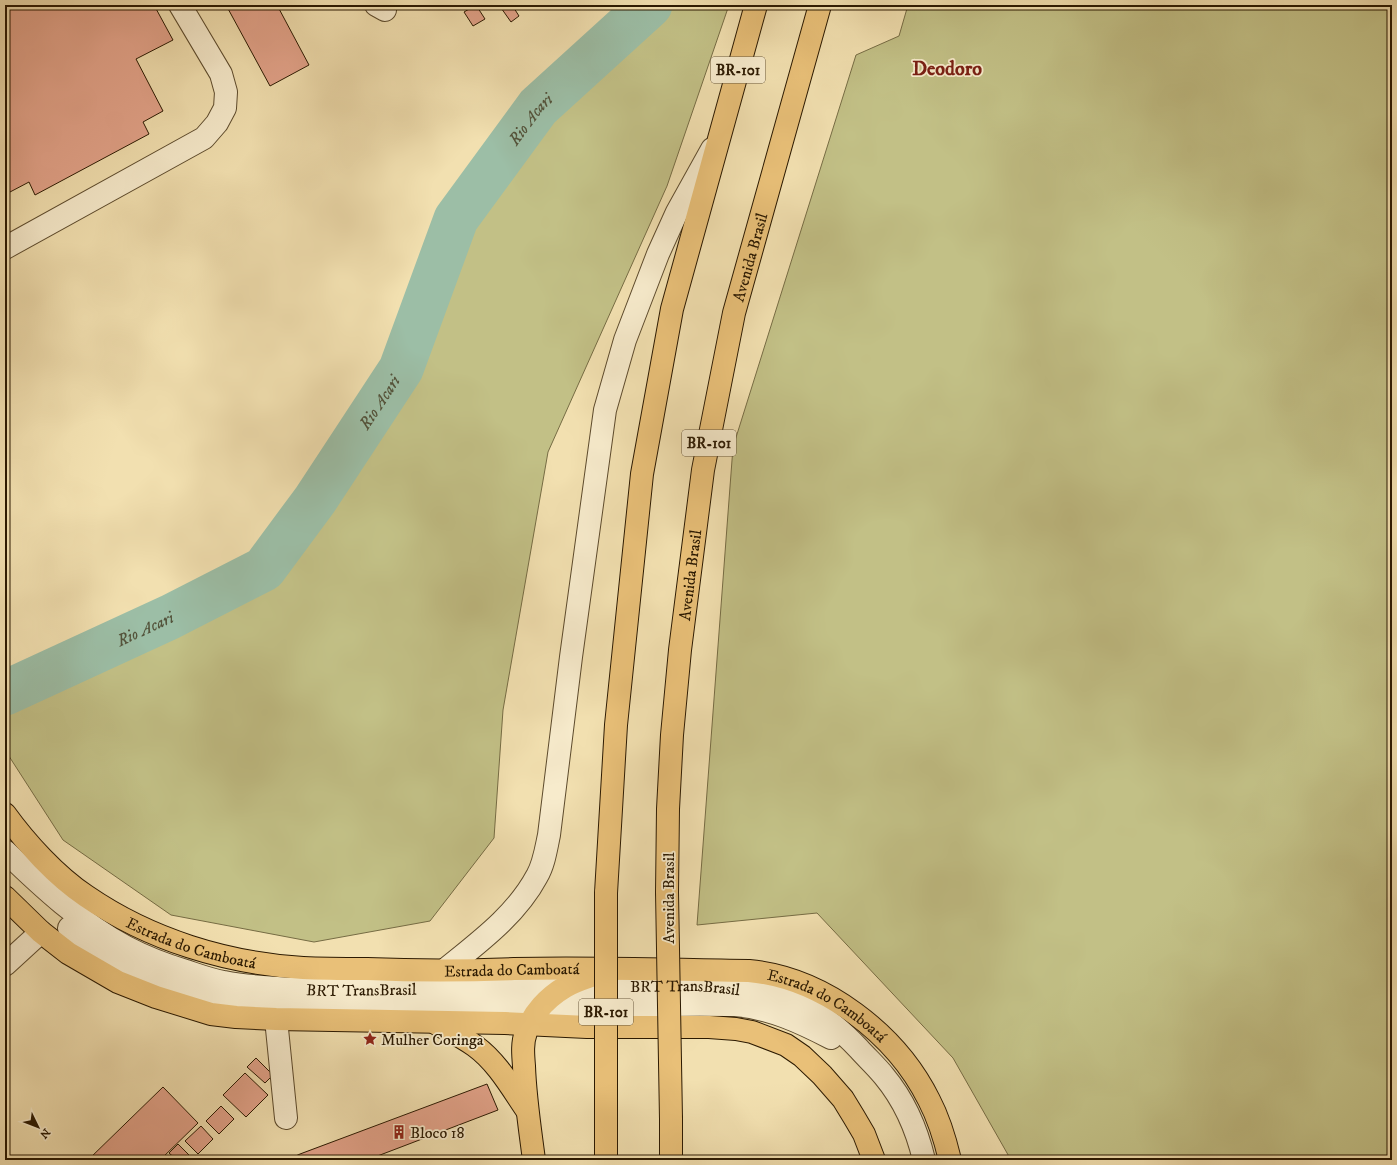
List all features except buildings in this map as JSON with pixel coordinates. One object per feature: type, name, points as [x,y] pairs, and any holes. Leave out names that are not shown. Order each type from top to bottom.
[{"type":"main road","name":"BR-101","points":[[606,1160],[606,892],[616,725],[642,474],[672,309],[756,5]]},
{"type":"main road","name":"Avenida Brasil","points":[[671,1160],[667,892],[668,809],[672,735],[680,650],[703,470],[734,313],[820,5]]},
{"type":"main road","name":"Estrada do Camboatá","points":[[5,814],[12,829],[84,896],[139,928],[187,946],[234,958],[302,968],[749,971],[767,973],[806,986],[832,998],[852,1011],[873,1028],[914,1073],[929,1100],[943,1132],[950,1160]]},
{"type":"main road","points":[[5,897],[41,932],[68,953],[118,982],[156,997],[211,1014],[276,1019],[434,1023],[506,1023],[587,1027],[716,1028],[736,1029],[770,1038],[786,1045],[802,1056],[822,1075],[843,1099],[864,1134],[874,1160]]},
{"type":"main road","points":[[534,1160],[524,1081],[523,1049],[525,1034],[542,1006],[564,987],[609,970]]},
{"type":"main road","points":[[434,1023],[460,1036],[476,1047],[501,1072],[528,1112]]},
{"type":"street","points":[[5,248],[204,138],[217,123],[225,108],[226,92],[220,74],[180,5]]},
{"type":"street","points":[[415,996],[486,936],[516,907],[538,875],[549,835],[571,657],[605,410],[625,340],[658,254],[677,212],[720,136]]},
{"type":"street","name":"BRT TransBrasil","points":[[5,851],[32,877],[90,925],[127,948],[170,966],[223,982],[266,987],[415,996],[542,1006],[749,1006],[782,1015],[842,1044],[860,1050]]},
{"type":"street","name":"BRT TransBrasil","points":[[5,872],[71,930],[121,962],[187,989],[244,1002],[268,1004],[378,1005],[415,996],[564,987],[698,984],[743,989],[775,996],[801,1005],[821,1016],[843,1033],[884,1076],[899,1098],[911,1120],[920,1143],[924,1160]]},
{"type":"street","points":[[5,964],[41,932]]},
{"type":"street","points":[[415,996],[506,1023]]},
{"type":"street","points":[[276,1019],[286,1118]]},
{"type":"shaded area","points":[[677,5],[729,5],[667,186],[548,452],[503,710],[494,838],[430,921],[314,942],[171,915],[63,840],[5,750],[5,705],[274,576],[410,376],[469,224],[549,116],[667,11]]},
{"type":"shaded area","points":[[908,5],[1392,5],[1392,1160],[1011,1160],[953,1058],[817,913],[697,925],[733,447],[856,55],[899,36]]},
{"type":"waterway","name":"Rio Acari","points":[[5,693],[170,617],[264,569],[315,500],[401,369],[456,219],[538,107],[650,5]]},
{"type":"place","name":"Mulher Coringa","points":[[370,1039]]},
{"type":"place","name":"Bloco 18","points":[[399,1132]]},
{"type":"district","name":"Deodoro","points":[[947,68]]}]
